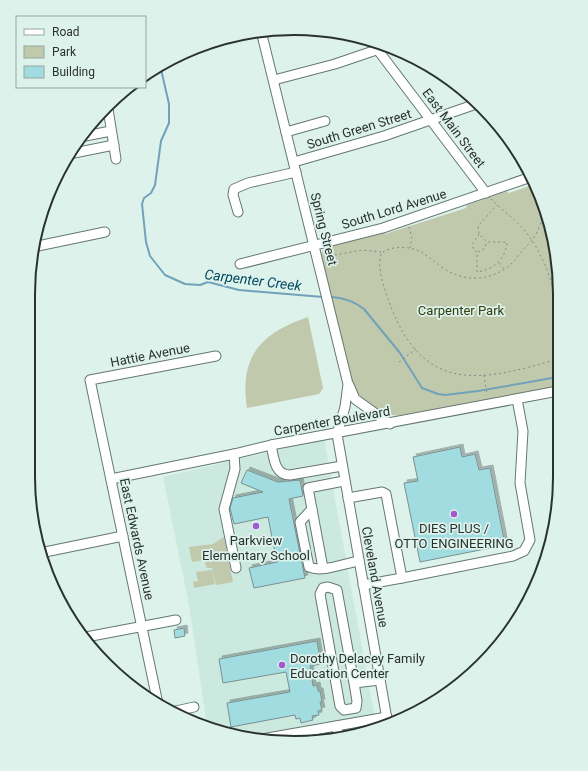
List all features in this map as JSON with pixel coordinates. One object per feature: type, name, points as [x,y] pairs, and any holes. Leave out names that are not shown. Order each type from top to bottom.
[{"type":"street","name":"Spring Street","points":[[263,37],[348,384],[345,408],[337,434]]},
{"type":"street","points":[[274,80],[335,64],[377,49]]},
{"type":"street","name":"East Main Street","points":[[378,50],[486,193]]},
{"type":"street","name":"South Green Street","points":[[294,162],[357,145],[472,106]]},
{"type":"street","points":[[109,113],[116,159]]},
{"type":"street","points":[[286,132],[325,120]]},
{"type":"street","points":[[90,135],[111,131]]},
{"type":"street","points":[[78,152],[114,145]]},
{"type":"street","points":[[238,212],[233,195],[234,189],[296,172]]},
{"type":"street","name":"South Lord Avenue","points":[[240,264],[407,220],[526,179]]},
{"type":"street","points":[[39,246],[105,232]]},
{"type":"street","name":"Hattie Avenue","points":[[90,380],[216,356]]},
{"type":"street","name":"East Edwards Avenue","points":[[90,380],[156,696]]},
{"type":"street","points":[[348,384],[355,399],[390,424]]},
{"type":"street","name":"Carpenter Boulevard","points":[[111,479],[271,445],[337,434],[517,399],[553,394]]},
{"type":"street","points":[[363,585],[513,556],[520,554],[528,546],[530,534],[520,483],[523,430],[517,399]]},
{"type":"street","name":"Cleveland Avenue","points":[[337,434],[344,481],[387,718]]},
{"type":"street","points":[[271,445],[276,468],[283,475],[290,476],[342,466]]},
{"type":"street","points":[[234,454],[235,469],[224,509],[236,568]]},
{"type":"street","points":[[323,568],[308,488],[344,481]]},
{"type":"street","points":[[348,498],[382,492],[386,494],[402,578]]},
{"type":"street","points":[[312,510],[300,522],[309,567],[314,569],[323,568],[359,561]]},
{"type":"street","points":[[46,552],[123,536]]},
{"type":"street","points":[[328,587],[337,590],[354,683],[357,701],[356,708],[344,710],[340,706],[320,594],[323,588],[328,587]]},
{"type":"street","points":[[90,636],[142,625],[176,620]]},
{"type":"street","points":[[354,683],[380,680]]},
{"type":"street","points":[[181,710],[194,707]]},
{"type":"street","points":[[283,735],[337,726],[377,722]]},
{"type":"street","points":[[337,726],[338,732]]},
{"type":"path","points":[[486,193],[524,230],[532,241],[544,265],[553,292]]},
{"type":"path","points":[[479,234],[487,242],[507,242],[504,253],[498,263],[488,270],[477,272],[477,252],[472,246],[479,234],[478,226],[497,205]]},
{"type":"path","points":[[407,220],[412,238],[410,248]]},
{"type":"path","points":[[382,253],[390,249],[410,248],[426,254],[447,271],[460,277],[483,278],[504,270],[532,241],[542,221]]},
{"type":"path","points":[[477,252],[484,249],[487,242]]},
{"type":"path","points":[[322,258],[362,250],[376,250],[382,253]]},
{"type":"path","points":[[382,253],[380,265],[389,300],[401,327],[416,349],[429,363],[447,372],[484,375],[518,370],[553,361]]},
{"type":"path","points":[[498,263],[504,270]]},
{"type":"path","points":[[399,362],[416,349]]},
{"type":"path","points":[[484,375],[487,395]]},
{"type":"shaded area","points":[[324,439],[376,722],[328,734],[294,736],[260,734],[243,731],[206,720],[189,605],[163,477]]},
{"type":"green space","name":"Carpenter Park","points":[[529,186],[539,211],[548,243],[551,260],[553,294],[553,388],[402,416],[379,411],[372,407],[361,397],[352,383],[321,257],[322,251],[328,247],[384,232],[385,234],[466,208],[467,205],[506,191],[509,193]]},
{"type":"green space","points":[[308,317],[323,388],[319,394],[247,408],[245,390],[247,374],[250,361],[257,349],[266,339],[278,331],[292,323]]},
{"type":"green space","points":[[224,537],[233,582],[216,585],[212,568],[207,568],[204,560],[192,562],[189,547],[213,544]]},
{"type":"green space","points":[[212,570],[215,584],[194,588],[193,582],[198,581],[196,572]]},
{"type":"building","name":"DIES PLUS / OTTO ENGINEERING","points":[[460,447],[462,457],[475,454],[479,470],[490,468],[505,545],[420,562],[404,483],[418,481],[413,457]]},
{"type":"building","points":[[247,470],[278,482],[300,480],[303,496],[289,499],[305,578],[254,588],[249,568],[277,562],[268,517],[234,524],[230,508],[233,498],[263,492],[241,483]]},
{"type":"building","points":[[184,628],[185,636],[175,638],[174,630]]},
{"type":"building","points":[[317,641],[321,664],[310,666],[313,686],[317,685],[318,691],[320,691],[322,710],[318,711],[319,715],[312,716],[313,720],[301,723],[300,718],[296,719],[295,715],[231,727],[227,703],[290,692],[286,672],[223,683],[219,659]]},
{"type":"waterway","name":"Carpenter Creek","points":[[162,72],[169,104],[169,123],[161,141],[155,185],[151,193],[144,198],[142,204],[146,242],[150,256],[165,275],[185,284],[200,285],[208,282],[239,290],[323,297]]},
{"type":"waterway","name":"Carpenter Creek","points":[[332,297],[349,300],[364,309],[400,353],[422,388],[438,394],[445,395],[478,391],[553,378]]},
{"type":"place","name":"DIES PLUS / OTTO ENGINEERING","points":[[454,514]]},
{"type":"place","name":"Parkview Elementary School","points":[[256,526]]},
{"type":"place","name":"Dorothy Delacey Family Education Center","points":[[282,665]]}]
